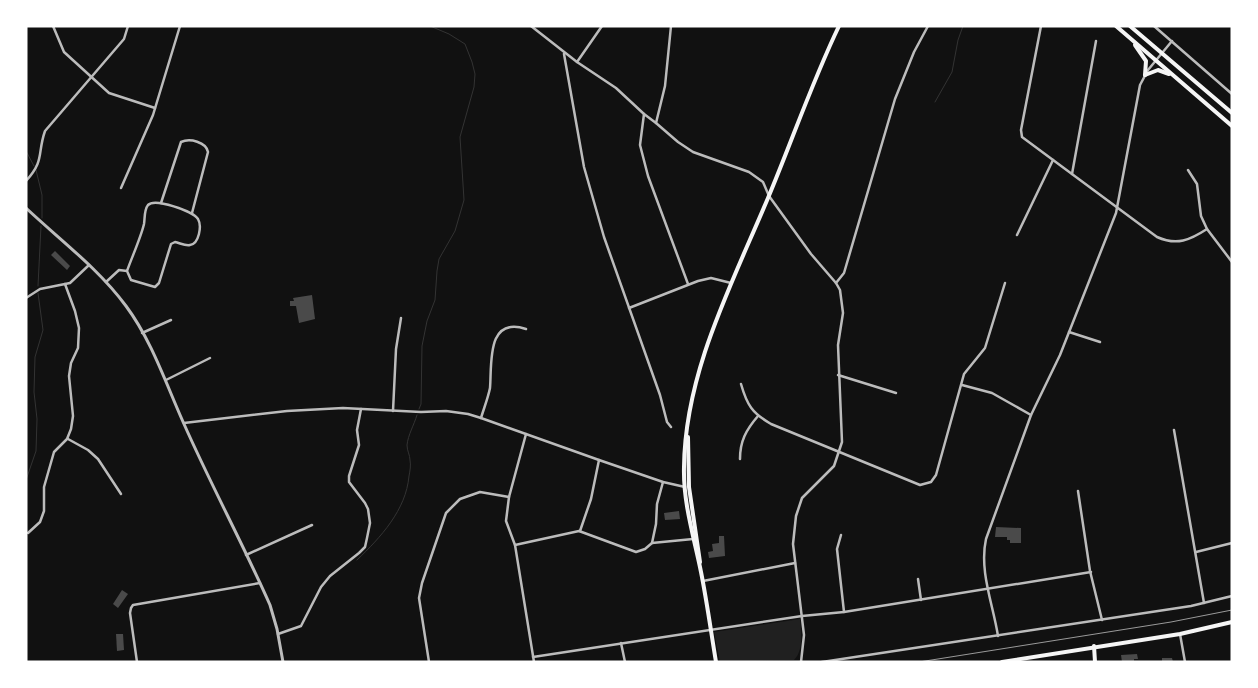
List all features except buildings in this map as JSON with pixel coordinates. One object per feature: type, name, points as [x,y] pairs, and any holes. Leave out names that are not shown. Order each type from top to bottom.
[{"type":"main road","points":[[716,662],[703,581],[693,538],[687,487],[684,451],[691,398],[731,283],[839,26]]},
{"type":"main road","points":[[1116,26],[1232,126]]},
{"type":"main road","points":[[1130,26],[1232,114]]},
{"type":"main road","points":[[1127,36],[1145,58],[1147,65],[1145,75]]},
{"type":"main road","points":[[1145,75],[1158,70],[1173,75]]},
{"type":"main road","points":[[687,487],[700,569]]},
{"type":"main road","points":[[1002,662],[1094,646],[1180,634],[1232,622]]},
{"type":"main road","points":[[1094,646],[1096,662]]},
{"type":"street","points":[[52,26],[64,52],[109,93],[155,108]]},
{"type":"street","points":[[26,181],[35,172],[40,160],[45,131],[124,39],[128,26]]},
{"type":"street","points":[[121,188],[155,108],[180,26]]},
{"type":"street","points":[[531,26],[577,62],[616,88],[644,114],[693,152],[755,175],[763,182],[769,196],[840,290],[843,313],[838,345],[838,375],[842,442],[834,466],[802,498],[796,516],[794,534],[795,563],[804,635],[801,662]]},
{"type":"street","points":[[577,62],[602,26]]},
{"type":"street","points":[[656,123],[665,86],[671,26]]},
{"type":"street","points":[[836,283],[844,273],[899,88],[914,52],[928,26]]},
{"type":"street","points":[[1041,26],[1021,130],[1022,137],[1157,236],[1169,241],[1187,240],[1207,229]]},
{"type":"street","points":[[1154,26],[1232,94]]},
{"type":"street","points":[[1072,174],[1096,41]]},
{"type":"street","points":[[998,636],[985,574],[983,552],[986,539],[1031,415],[1068,332],[1118,207],[1138,92],[1145,75],[1172,41]]},
{"type":"street","points":[[564,52],[584,167],[604,237],[660,395],[667,422],[671,428]]},
{"type":"street","points":[[644,114],[640,145],[648,176],[688,284]]},
{"type":"street","points":[[161,203],[181,142],[187,140],[204,145],[208,148],[208,152],[192,213]]},
{"type":"street","points":[[1017,235],[1053,160]]},
{"type":"street","points":[[1188,170],[1196,184],[1201,216],[1207,229],[1232,262]]},
{"type":"street","points":[[161,203],[192,213],[198,220],[200,227],[196,242],[187,246],[175,242],[171,244],[159,283],[150,287],[131,280],[127,271],[144,225],[145,212],[148,205],[161,203]]},
{"type":"street","points":[[26,208],[89,264],[106,282],[127,307],[142,333],[166,380],[183,423],[270,605],[283,662]]},
{"type":"street","points":[[26,298],[40,289],[70,283],[89,264]]},
{"type":"street","points":[[106,282],[119,270],[127,271]]},
{"type":"street","points":[[629,308],[688,284],[711,278],[731,283]]},
{"type":"street","points":[[741,384],[747,403],[758,416],[771,424],[839,450],[888,473],[920,484],[931,482],[936,476],[964,374],[985,348],[1005,283]]},
{"type":"street","points":[[28,533],[40,522],[44,510],[44,487],[54,452],[67,439],[73,416],[69,376],[71,363],[78,348],[79,328],[65,284]]},
{"type":"street","points":[[393,411],[396,349],[401,318]]},
{"type":"street","points":[[142,333],[171,320]]},
{"type":"street","points":[[481,418],[490,390],[491,354],[496,338],[504,330],[510,328],[517,326],[526,329]]},
{"type":"street","points":[[1068,332],[1100,342]]},
{"type":"street","points":[[166,380],[210,358]]},
{"type":"street","points":[[838,375],[896,394]]},
{"type":"street","points":[[962,385],[992,393],[1031,415]]},
{"type":"street","points":[[183,423],[287,411],[343,408],[421,412],[446,411],[481,418],[662,482],[687,487]]},
{"type":"street","points":[[278,634],[301,626],[320,587],[365,546],[370,530],[368,509],[349,482],[349,476],[359,445],[358,430],[361,409]]},
{"type":"street","points":[[740,459],[740,450],[746,431],[758,416]]},
{"type":"street","points":[[1174,430],[1204,604]]},
{"type":"street","points":[[526,434],[509,497],[506,521],[515,545],[534,662]]},
{"type":"street","points":[[67,439],[88,450],[98,459],[121,494]]},
{"type":"street","points":[[580,532],[599,460]]},
{"type":"street","points":[[652,543],[662,482]]},
{"type":"street","points":[[1078,490],[1091,572],[1102,620]]},
{"type":"street","points":[[429,662],[419,598],[422,582],[446,513],[460,498],[480,492],[509,497]]},
{"type":"street","points":[[246,555],[312,525]]},
{"type":"street","points":[[515,545],[580,532],[636,552],[645,549],[652,543],[693,538]]},
{"type":"street","points":[[841,535],[837,549],[844,612]]},
{"type":"street","points":[[1196,552],[1232,543]]},
{"type":"street","points":[[703,581],[795,563]]},
{"type":"street","points":[[533,657],[802,616],[844,612],[1091,572]]},
{"type":"street","points":[[918,579],[921,600]]},
{"type":"street","points":[[137,662],[130,612],[134,605],[260,583]]},
{"type":"street","points":[[822,662],[1204,604],[1232,596]]},
{"type":"street","points":[[1180,634],[1185,662]]},
{"type":"street","points":[[621,643],[625,662]]},
{"type":"shaded area","points":[[800,619],[801,646],[794,660],[720,662],[714,632]]},
{"type":"waterway","points":[[419,409],[421,404],[422,346],[427,321],[435,300],[439,259],[455,231],[464,200],[460,137],[474,87],[475,74],[465,44],[449,34],[430,26]]},
{"type":"waterway","points":[[935,102],[952,72],[958,40],[963,26]]},
{"type":"waterway","points":[[26,151],[34,166]]},
{"type":"waterway","points":[[36,170],[42,195],[42,218]]},
{"type":"waterway","points":[[38,286],[41,226]]},
{"type":"waterway","points":[[26,480],[36,451],[35,357],[43,330],[38,293]]},
{"type":"waterway","points":[[357,560],[391,522],[403,500],[410,468],[407,447],[417,415]]},
{"type":"railway","points":[[919,662],[1171,622],[1232,610]]}]
